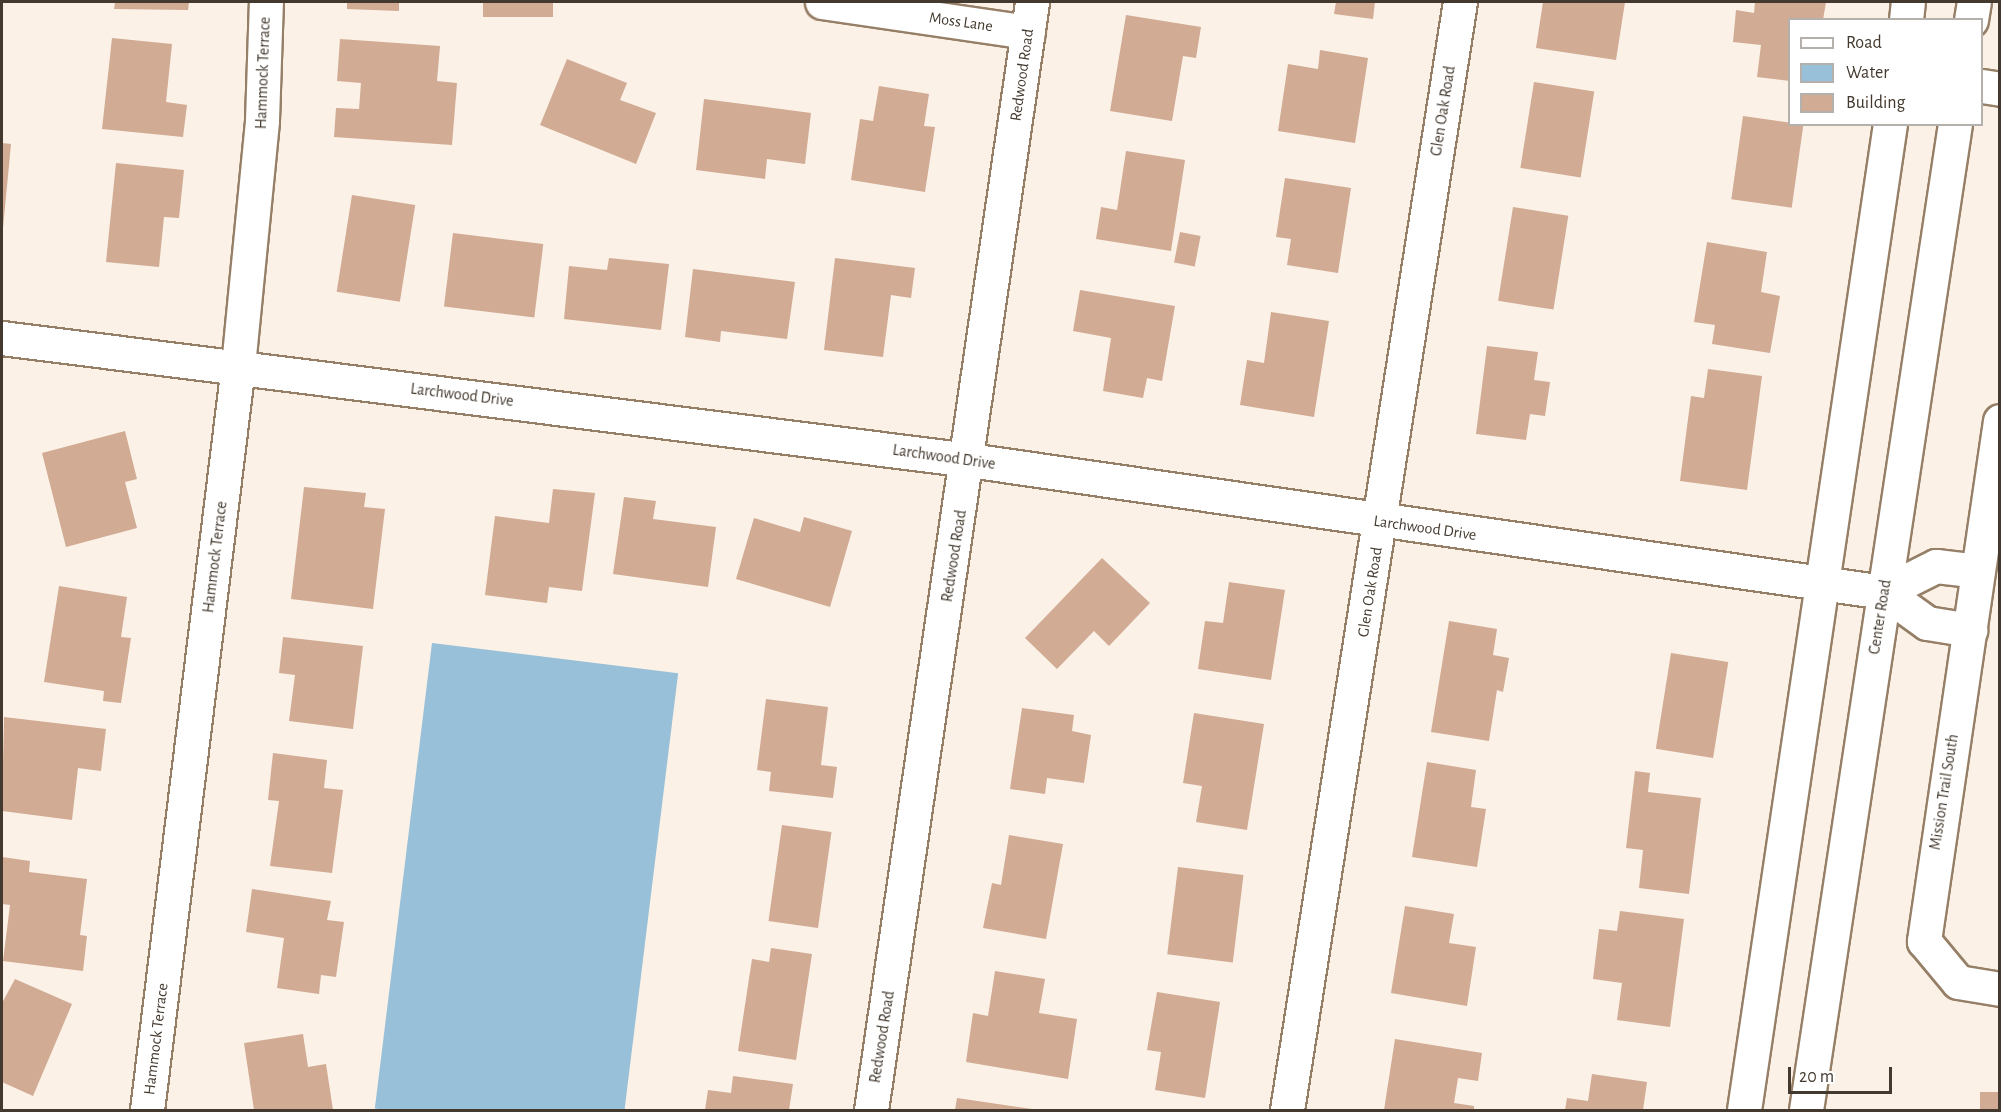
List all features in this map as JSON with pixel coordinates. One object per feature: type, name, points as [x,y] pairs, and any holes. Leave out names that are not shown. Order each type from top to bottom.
[{"type":"street","name":"Hammock Terrace","points":[[147,1110],[238,366],[262,120],[266,2]]},
{"type":"street","name":"Moss Lane","points":[[822,2],[1030,17]]},
{"type":"street","name":"Glen Oak Road","points":[[1287,1110],[1381,522],[1460,2]]},
{"type":"street","points":[[1906,18],[1908,2]]},
{"type":"street","points":[[1971,18],[1974,2]]},
{"type":"street","name":"Redwood Road","points":[[871,1110],[969,460],[1030,17]]},
{"type":"street","points":[[1983,86],[2000,89]]},
{"type":"street","points":[[1744,1110],[1890,126]]},
{"type":"street","name":"Center Road","points":[[1806,1110],[1955,126]]},
{"type":"street","name":"Larchwood Drive","points":[[2,338],[969,460],[1822,586],[1884,592]]},
{"type":"street","name":"Mission Trail South","points":[[2000,421],[1970,630],[1927,900],[1924,941],[1930,953],[1958,982],[2000,989]]},
{"type":"street","points":[[1970,630],[1928,623],[1884,592],[1936,566],[1978,571]]},
{"type":"water","points":[[432,643],[678,673],[625,1110],[375,1109]]},
{"type":"building","points":[[115,2],[189,2],[188,10],[114,9]]},
{"type":"building","points":[[347,2],[399,2],[399,11],[347,9]]},
{"type":"building","points":[[483,2],[553,2],[553,17],[483,17]]},
{"type":"building","points":[[1336,2],[1375,2],[1373,19],[1334,14]]},
{"type":"building","points":[[1543,2],[1625,2],[1616,60],[1536,48]]},
{"type":"building","points":[[1755,2],[1826,2],[1823,18],[1788,18],[1788,81],[1757,77],[1761,45],[1733,42],[1736,10],[1754,13]]},
{"type":"building","points":[[1126,15],[1201,27],[1196,58],[1183,56],[1172,121],[1110,111]]},
{"type":"building","points":[[112,38],[172,44],[166,102],[187,105],[183,137],[102,129]]},
{"type":"building","points":[[340,39],[440,46],[437,81],[457,83],[452,145],[334,137],[336,108],[359,109],[361,83],[337,81]]},
{"type":"building","points":[[1320,50],[1368,58],[1355,143],[1278,131],[1288,64],[1318,69]]},
{"type":"building","points":[[567,59],[627,83],[620,100],[656,113],[636,164],[540,125]]},
{"type":"building","points":[[1534,82],[1594,92],[1581,177],[1520,168]]},
{"type":"building","points":[[879,86],[929,94],[924,126],[935,127],[925,192],[851,180],[860,119],[873,121]]},
{"type":"building","points":[[704,99],[811,113],[805,164],[767,159],[765,179],[696,170]]},
{"type":"building","points":[[1743,116],[1788,122],[1788,126],[1803,126],[1792,208],[1731,199]]},
{"type":"building","points":[[2,143],[11,144],[3,228],[2,228]]},
{"type":"building","points":[[1126,151],[1185,160],[1171,251],[1096,239],[1101,207],[1117,210]]},
{"type":"building","points":[[116,163],[184,170],[179,218],[164,217],[159,267],[106,262]]},
{"type":"building","points":[[1285,178],[1351,188],[1338,273],[1287,265],[1291,239],[1276,237]]},
{"type":"building","points":[[352,195],[415,205],[400,302],[337,292]]},
{"type":"building","points":[[1513,207],[1568,216],[1553,310],[1498,301]]},
{"type":"building","points":[[1180,232],[1201,236],[1195,266],[1174,262]]},
{"type":"building","points":[[453,233],[543,244],[534,318],[444,306]]},
{"type":"building","points":[[1707,242],[1767,252],[1761,292],[1780,296],[1770,353],[1712,344],[1715,325],[1694,322]]},
{"type":"building","points":[[609,258],[669,264],[661,330],[564,319],[569,266],[607,270]]},
{"type":"building","points":[[835,258],[915,268],[911,298],[891,295],[883,357],[824,350]]},
{"type":"building","points":[[693,269],[795,282],[787,339],[721,331],[720,342],[685,337]]},
{"type":"building","points":[[1080,290],[1175,306],[1162,381],[1147,378],[1143,398],[1103,391],[1111,338],[1073,331]]},
{"type":"building","points":[[1271,312],[1329,321],[1314,417],[1240,405],[1247,360],[1264,363]]},
{"type":"building","points":[[1487,346],[1538,352],[1534,380],[1550,382],[1545,416],[1530,414],[1526,440],[1476,434]]},
{"type":"building","points":[[1708,369],[1762,376],[1747,490],[1680,481],[1691,396],[1704,398]]},
{"type":"building","points":[[125,431],[137,479],[125,482],[137,528],[66,547],[42,453]]},
{"type":"building","points":[[304,487],[366,493],[364,507],[385,509],[373,609],[291,599]]},
{"type":"building","points":[[553,489],[595,493],[582,591],[549,587],[547,603],[485,595],[495,516],[549,523]]},
{"type":"building","points":[[624,497],[656,501],[653,519],[716,527],[708,587],[613,574]]},
{"type":"building","points":[[804,517],[852,531],[830,607],[736,579],[754,518],[800,532]]},
{"type":"building","points":[[1102,558],[1150,603],[1109,646],[1094,631],[1057,669],[1025,638]]},
{"type":"building","points":[[1229,582],[1285,590],[1271,680],[1198,669],[1205,621],[1223,623]]},
{"type":"building","points":[[59,586],[127,597],[121,637],[131,638],[121,703],[103,701],[104,691],[44,682]]},
{"type":"building","points":[[1449,621],[1497,629],[1493,655],[1509,658],[1503,692],[1497,690],[1489,741],[1431,732]]},
{"type":"building","points":[[283,637],[363,646],[353,729],[289,721],[295,675],[279,673]]},
{"type":"building","points":[[1671,653],[1728,662],[1713,758],[1656,749]]},
{"type":"building","points":[[766,699],[828,707],[821,765],[837,767],[833,798],[769,791],[771,772],[757,770]]},
{"type":"building","points":[[1022,708],[1074,715],[1072,731],[1091,735],[1084,783],[1047,778],[1045,794],[1010,789]]},
{"type":"building","points":[[1194,713],[1264,724],[1247,830],[1196,822],[1202,786],[1183,783]]},
{"type":"building","points":[[4,717],[106,729],[101,771],[78,768],[72,820],[2,811]]},
{"type":"building","points":[[273,753],[327,760],[324,788],[343,790],[332,873],[270,866],[279,801],[268,800]]},
{"type":"building","points":[[1427,762],[1476,770],[1471,807],[1486,809],[1477,867],[1412,857]]},
{"type":"building","points":[[1635,771],[1650,773],[1648,792],[1701,798],[1689,894],[1639,888],[1643,850],[1626,848]]},
{"type":"building","points":[[782,825],[832,832],[818,928],[769,921]]},
{"type":"building","points":[[1009,835],[1063,844],[1046,939],[983,928],[992,883],[1001,885]]},
{"type":"building","points":[[2,857],[30,861],[29,872],[87,879],[80,935],[87,936],[83,971],[3,961],[10,905],[2,904]]},
{"type":"building","points":[[1178,867],[1244,875],[1233,962],[1167,954]]},
{"type":"building","points":[[252,889],[331,901],[327,920],[344,922],[336,977],[321,975],[319,994],[277,988],[284,938],[246,932]]},
{"type":"building","points":[[1405,906],[1454,914],[1449,943],[1476,947],[1467,1006],[1391,993]]},
{"type":"building","points":[[1620,911],[1684,919],[1670,1027],[1617,1020],[1622,983],[1593,979],[1599,929],[1617,931]]},
{"type":"building","points":[[771,948],[812,954],[796,1060],[738,1051],[752,959],[769,962]]},
{"type":"building","points":[[995,971],[1045,979],[1039,1013],[1077,1019],[1068,1079],[966,1062],[973,1013],[988,1016]]},
{"type":"building","points":[[15,979],[72,1004],[33,1096],[2,1082],[2,1003]]},
{"type":"building","points":[[1157,992],[1220,1002],[1205,1098],[1155,1090],[1161,1052],[1147,1050]]},
{"type":"building","points":[[303,1034],[308,1067],[326,1064],[333,1110],[254,1110],[244,1043]]},
{"type":"building","points":[[1395,1039],[1482,1053],[1478,1081],[1458,1078],[1454,1103],[1474,1106],[1474,1110],[1384,1110]]},
{"type":"building","points":[[1592,1074],[1647,1082],[1643,1110],[1565,1110],[1567,1098],[1588,1101]]},
{"type":"building","points":[[733,1076],[793,1084],[789,1110],[705,1110],[708,1090],[731,1093]]},
{"type":"building","points":[[1980,1092],[2000,1092],[2000,1110],[1980,1110]]},
{"type":"building","points":[[957,1098],[1032,1109],[1032,1110],[955,1110]]}]
